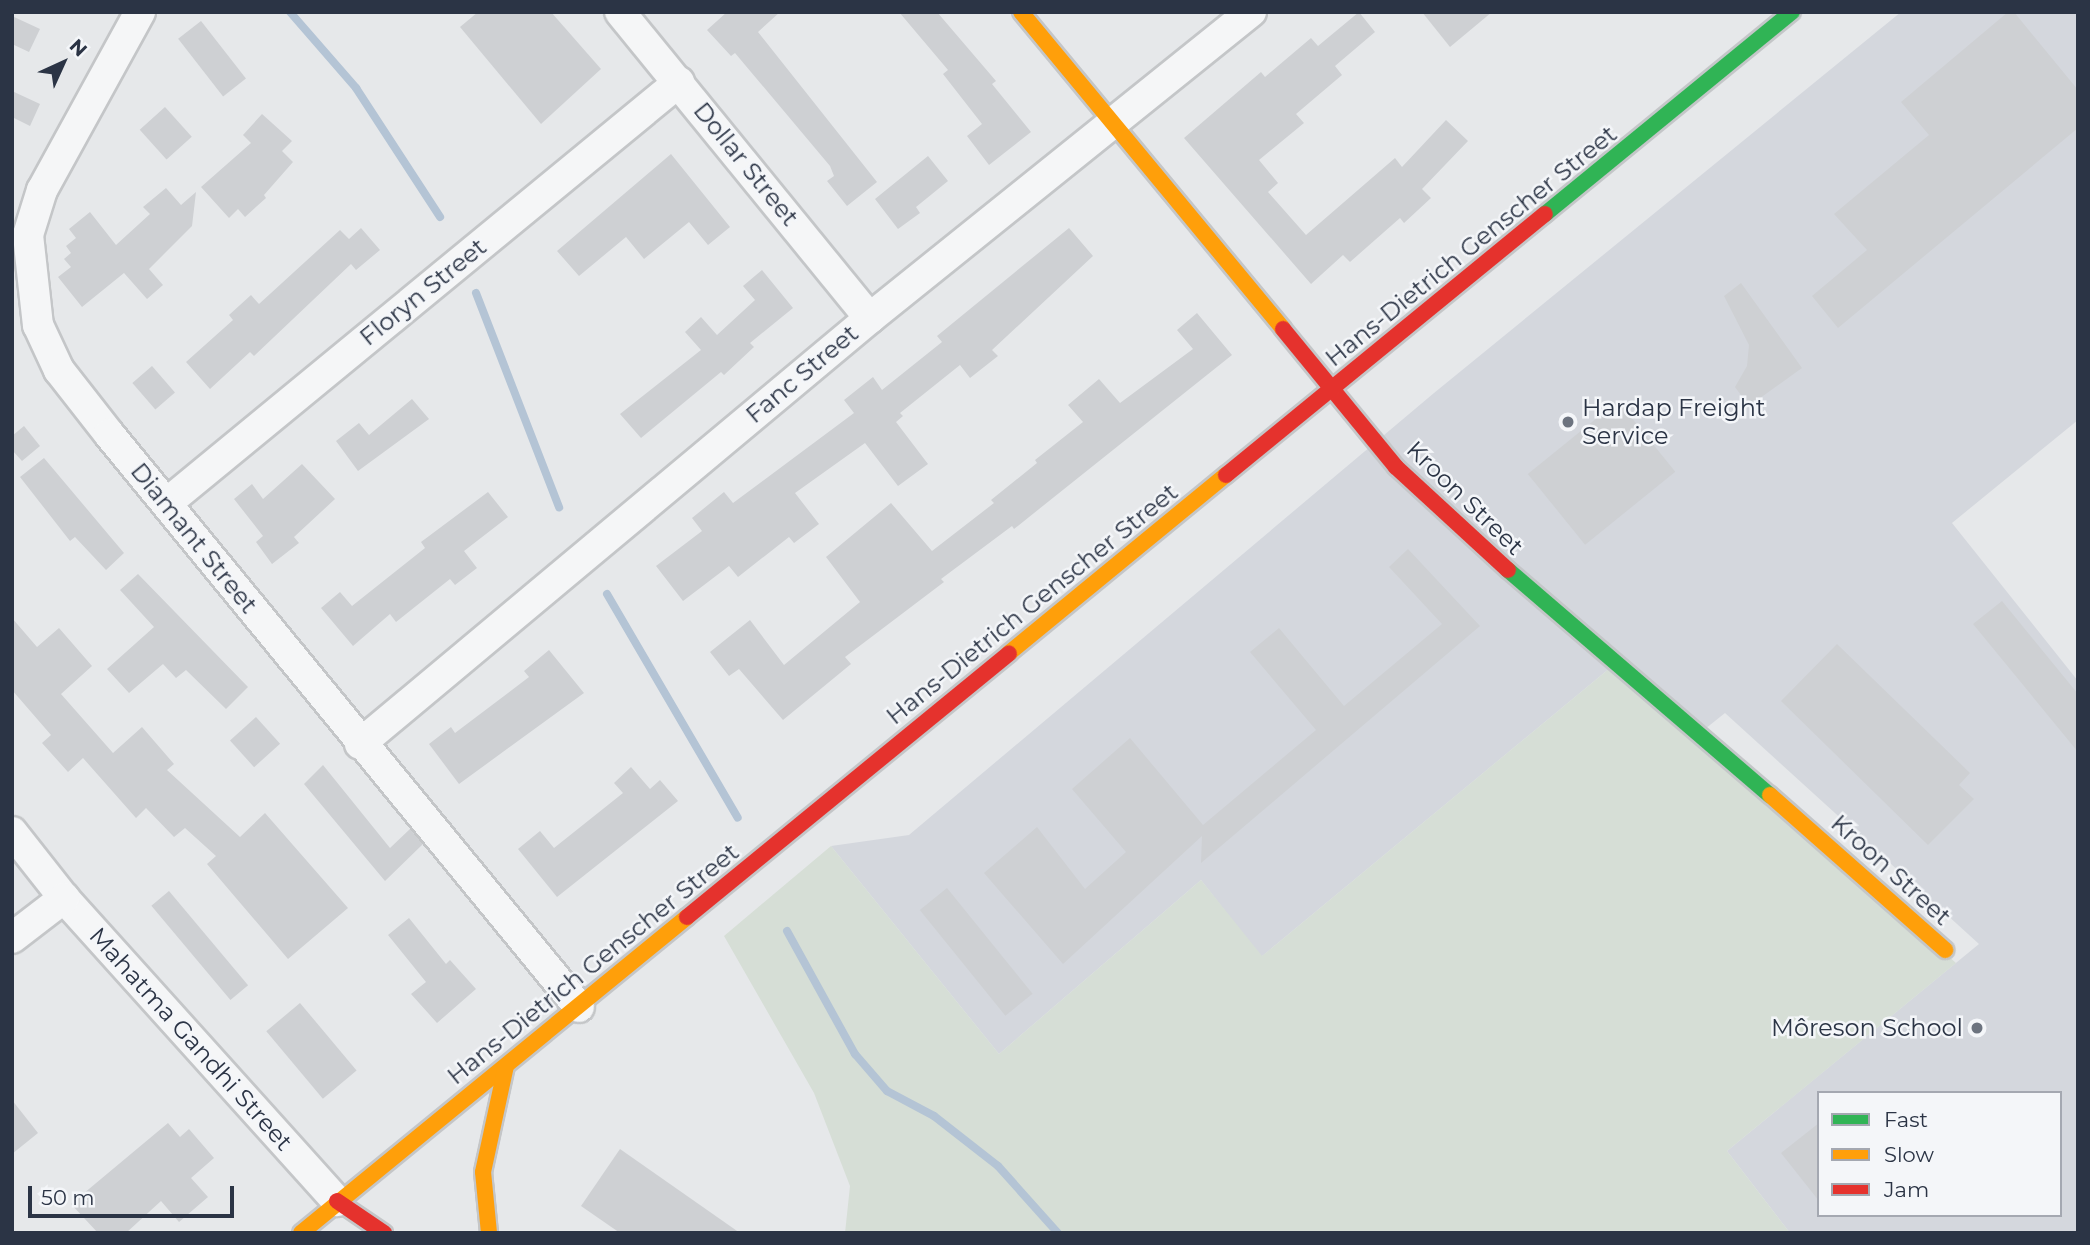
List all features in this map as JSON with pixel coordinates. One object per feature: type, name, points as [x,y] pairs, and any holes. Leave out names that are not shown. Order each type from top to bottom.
[{"type":"street","name":"Diamant Street","points":[[140,12],[42,190],[27,235],[30,281],[38,325],[59,370],[360,744],[579,1007]]},
{"type":"street","name":"Dollar Street","points":[[620,12],[870,318]]},
{"type":"street","name":"Kroon Street","points":[[1021,12],[1396,467],[1448,519],[1878,887],[1945,950]]},
{"type":"street","name":"Fanc Street","points":[[360,744],[870,318],[1251,12]]},
{"type":"street","name":"Hans-Dietrich Genscher Street","points":[[301,1233],[1792,12]]},
{"type":"street","name":"Floryn Street","points":[[167,503],[679,82]]},
{"type":"street","name":"Mahatma Gandhi Street","points":[[12,832],[64,898],[337,1201],[384,1233]]},
{"type":"street","points":[[12,938],[64,898]]},
{"type":"street","points":[[489,1233],[483,1172],[506,1066]]},
{"type":"shaded area","points":[[1901,12],[2078,12],[2078,420],[1952,523],[2078,681],[2078,1233],[1790,1233],[1727,1151],[1979,944],[1725,713],[1700,733],[1616,663],[1261,957],[1201,880],[999,1054],[831,846],[909,835],[1434,393]]},
{"type":"shaded area","points":[[1616,663],[1956,963],[1727,1151],[1790,1233],[845,1233],[850,1186],[814,1093],[724,936],[831,846],[999,1054],[1201,880],[1262,956]]},
{"type":"building","points":[[478,12],[551,12],[601,69],[541,124],[460,27]]},
{"type":"building","points":[[727,12],[780,12],[758,32],[877,182],[847,206],[827,181],[834,176],[830,166],[735,53],[731,56],[707,30]]},
{"type":"building","points":[[899,12],[937,12],[996,81],[992,84],[1031,132],[989,165],[967,136],[982,124],[943,74],[948,70]]},
{"type":"building","points":[[1359,12],[1375,32],[1335,66],[1342,75],[1296,114],[1304,123],[1259,160],[1278,183],[1268,192],[1306,235],[1395,158],[1402,167],[1446,120],[1468,141],[1422,189],[1431,198],[1404,223],[1400,218],[1350,262],[1343,255],[1311,284],[1184,138],[1261,72],[1265,77],[1311,38],[1318,46]]},
{"type":"building","points":[[1422,12],[1492,12],[1450,47]]},
{"type":"building","points":[[2008,12],[2014,12],[2078,90],[2078,128],[1838,328],[1812,296],[1867,250],[1834,214],[1929,135],[1901,102]]},
{"type":"building","points":[[12,16],[40,29],[29,52],[12,44]]},
{"type":"building","points":[[201,21],[246,79],[223,96],[178,39]]},
{"type":"building","points":[[12,91],[40,104],[30,126],[12,117]]},
{"type":"building","points":[[165,107],[192,137],[166,159],[140,130]]},
{"type":"building","points":[[262,114],[292,141],[282,151],[293,162],[264,195],[266,198],[245,217],[238,209],[229,218],[201,187],[251,143],[243,135]]},
{"type":"building","points":[[671,154],[730,227],[708,245],[689,222],[644,259],[626,237],[579,276],[557,251]]},
{"type":"building","points":[[928,156],[948,181],[916,207],[920,213],[898,229],[875,199]]},
{"type":"building","points":[[166,188],[181,205],[196,192],[192,226],[149,269],[163,285],[147,299],[124,273],[82,307],[58,277],[71,267],[64,259],[71,253],[66,246],[76,238],[69,229],[90,212],[116,245],[150,214],[143,207]]},
{"type":"building","points":[[361,228],[380,250],[356,270],[351,264],[254,356],[250,352],[210,389],[186,362],[233,320],[229,315],[251,295],[259,304],[340,230],[349,239]]},
{"type":"building","points":[[1069,228],[1093,256],[992,350],[998,356],[970,378],[960,365],[900,413],[903,416],[896,422],[928,464],[898,486],[865,443],[795,493],[819,524],[794,543],[789,537],[738,577],[729,566],[683,601],[656,566],[702,531],[692,518],[724,492],[733,503],[854,413],[844,400],[873,377],[882,390],[942,342],[937,336]]},
{"type":"building","points":[[762,270],[793,308],[750,343],[754,347],[724,375],[721,372],[641,438],[620,414],[701,350],[685,332],[701,317],[717,335],[755,300],[743,286]]},
{"type":"building","points":[[1741,283],[1802,368],[1749,406],[1735,387],[1747,366],[1749,345],[1724,296]]},
{"type":"building","points":[[1197,313],[1232,355],[1014,529],[1012,526],[941,579],[944,582],[845,657],[851,664],[783,720],[739,669],[729,676],[710,652],[750,620],[784,665],[860,602],[826,557],[891,503],[932,551],[994,503],[991,500],[1083,422],[1068,405],[1099,379],[1120,403],[1193,349],[1177,330]]},
{"type":"building","points":[[152,366],[175,392],[155,409],[132,383]]},
{"type":"building","points":[[412,399],[429,419],[358,471],[336,441],[359,423],[369,435]]},
{"type":"building","points":[[1618,401],[1675,472],[1585,545],[1528,474]]},
{"type":"building","points":[[24,426],[40,446],[22,461],[12,450],[12,436]]},
{"type":"building","points":[[44,458],[124,553],[106,570],[75,537],[70,541],[20,477]]},
{"type":"building","points":[[302,464],[335,499],[294,537],[299,543],[272,564],[256,542],[263,536],[234,499],[252,484],[263,499]]},
{"type":"building","points":[[488,492],[508,517],[464,551],[477,568],[455,585],[450,579],[396,622],[390,614],[353,646],[321,608],[340,592],[352,606],[425,548],[421,542]]},
{"type":"building","points":[[1408,549],[1480,626],[1201,863],[1202,836],[1063,964],[984,873],[1037,827],[1085,889],[1126,852],[1072,789],[1130,738],[1203,825],[1316,730],[1250,652],[1279,628],[1344,706],[1442,624],[1389,567]]},
{"type":"building","points":[[138,574],[248,687],[226,709],[186,670],[176,678],[163,664],[129,693],[107,669],[154,627],[120,590]]},
{"type":"building","points":[[2002,601],[2078,694],[2078,752],[1973,624]]},
{"type":"building","points":[[12,618],[37,647],[59,628],[92,666],[61,694],[113,753],[142,727],[174,764],[167,770],[240,837],[265,813],[348,908],[288,959],[207,864],[216,856],[185,828],[174,837],[146,808],[136,818],[83,758],[68,772],[42,743],[51,735],[12,690]]},
{"type":"building","points":[[1837,644],[1970,773],[1959,785],[1974,799],[1928,845],[1781,701]]},
{"type":"building","points":[[549,650],[584,693],[459,784],[429,744],[451,727],[455,733],[529,677],[524,671]]},
{"type":"building","points":[[256,717],[280,744],[254,767],[230,740]]},
{"type":"building","points":[[323,765],[390,848],[410,829],[423,844],[385,881],[304,784]]},
{"type":"building","points":[[631,767],[650,789],[660,780],[678,801],[557,897],[518,849],[540,831],[554,848],[623,793],[614,783]]},
{"type":"building","points":[[947,888],[1033,994],[1005,1016],[920,910]]},
{"type":"building","points":[[169,891],[248,985],[230,1000],[151,906]]},
{"type":"building","points":[[409,918],[446,964],[450,960],[476,989],[437,1023],[411,994],[426,982],[388,935]]},
{"type":"building","points":[[300,1003],[357,1070],[323,1099],[266,1031]]},
{"type":"building","points":[[12,1100],[38,1133],[12,1154]]},
{"type":"building","points":[[168,1123],[180,1137],[189,1129],[214,1158],[191,1178],[208,1197],[179,1222],[161,1201],[126,1233],[98,1233],[71,1204]]},
{"type":"building","points":[[1817,1125],[1817,1198],[1781,1153]]},
{"type":"building","points":[[620,1149],[740,1233],[620,1233],[581,1206]]},
{"type":"waterway","points":[[290,12],[356,88],[440,217]]},
{"type":"waterway","points":[[476,293],[559,507]]},
{"type":"waterway","points":[[607,594],[738,818]]},
{"type":"waterway","points":[[787,931],[855,1054],[887,1091],[934,1116],[998,1166],[1058,1233]]},
{"type":"traffic: fast","points":[[1545,214],[1792,12]]},
{"type":"traffic: fast","points":[[1508,570],[1770,795]]},
{"type":"traffic: slow","points":[[1021,12],[1283,329]]},
{"type":"traffic: slow","points":[[1009,653],[1226,475]]},
{"type":"traffic: slow","points":[[1770,795],[1945,950]]},
{"type":"traffic: slow","points":[[301,1233],[687,917]]},
{"type":"traffic: slow","points":[[489,1233],[483,1172],[506,1066]]},
{"type":"traffic: jam","points":[[1226,475],[1545,214]]},
{"type":"traffic: jam","points":[[1283,329],[1396,467],[1508,570]]},
{"type":"traffic: jam","points":[[687,917],[1009,653]]},
{"type":"traffic: jam","points":[[337,1201],[384,1233]]},
{"type":"place","name":"Hardap Freight Service","points":[[1568,422]]},
{"type":"place","name":"Môreson School","points":[[1977,1028]]}]
